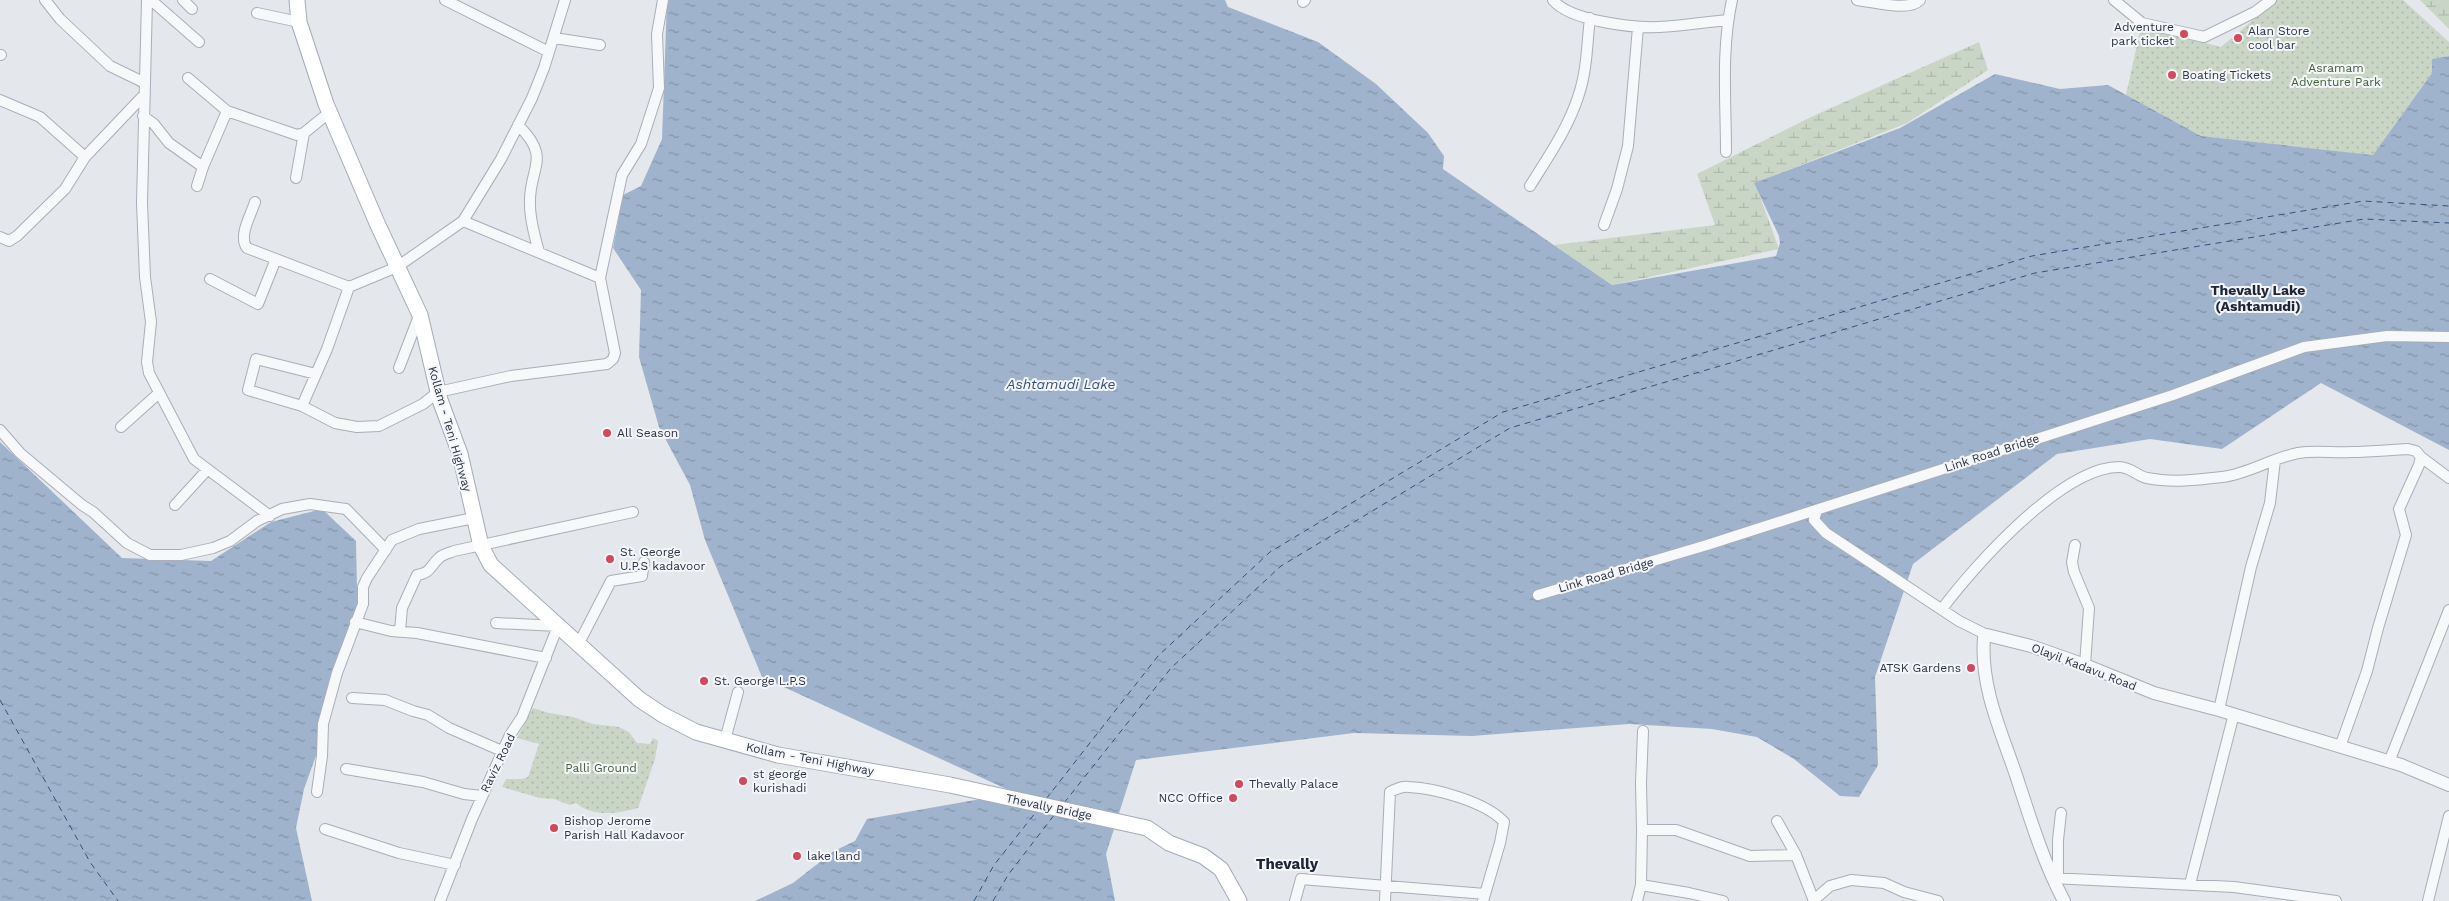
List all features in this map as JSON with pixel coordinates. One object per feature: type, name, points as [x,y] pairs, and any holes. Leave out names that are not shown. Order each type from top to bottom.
[{"type":"main road","name":"Kollam - Teni Highway","points":[[297,0],[299,22],[330,112],[397,267],[420,315],[438,392],[460,454],[481,546],[491,565],[639,699],[663,716],[696,732],[778,754],[950,785]]},
{"type":"main road","name":"Thevally Bridge","points":[[950,785],[1147,828],[1169,843],[1203,856],[1215,865],[1221,870],[1238,901]]},
{"type":"street","points":[[45,0],[60,20],[110,66],[145,88]]},
{"type":"street","points":[[147,0],[142,204],[145,277],[151,322],[147,362],[159,393],[194,459],[270,516]]},
{"type":"street","points":[[151,0],[199,42]]},
{"type":"street","points":[[183,0],[192,10]]},
{"type":"street","points":[[444,0],[549,52]]},
{"type":"street","points":[[255,202],[244,234],[244,244],[254,251],[349,287],[397,267],[464,221],[501,159],[532,98],[566,0]]},
{"type":"street","points":[[316,374],[256,359],[248,390],[302,406],[335,423],[357,427],[379,426],[422,404],[438,392],[511,376],[607,364],[614,359],[615,353],[600,278],[622,175],[641,144],[659,88],[657,34],[663,0]]},
{"type":"street","points":[[1553,0],[1558,5],[1572,12],[1590,18],[1638,26],[1660,27],[1728,20]]},
{"type":"street","points":[[1726,152],[1724,75],[1728,20],[1732,0]]},
{"type":"street","points":[[1857,0],[1913,6],[1920,0]]},
{"type":"street","points":[[2114,0],[2142,23],[2204,37],[2255,12],[2271,0]]},
{"type":"street","points":[[257,13],[299,22]]},
{"type":"street","points":[[1530,186],[1553,150],[1579,95],[1585,70],[1590,18]]},
{"type":"street","points":[[1604,225],[1617,188],[1628,146],[1638,26]]},
{"type":"street","points":[[554,38],[600,45]]},
{"type":"street","points":[[188,78],[227,111],[287,133],[297,135],[304,133],[330,112]]},
{"type":"street","points":[[0,237],[9,241],[17,236],[65,189],[85,157],[145,88]]},
{"type":"street","points":[[0,100],[40,117],[85,157]]},
{"type":"street","points":[[197,186],[227,111]]},
{"type":"street","points":[[144,116],[154,124],[169,143],[203,167]]},
{"type":"street","points":[[518,126],[532,140],[536,151],[536,171],[530,203],[538,252]]},
{"type":"street","points":[[296,178],[304,133]]},
{"type":"street","points":[[464,221],[600,278]]},
{"type":"street","points":[[210,279],[258,304],[276,259]]},
{"type":"street","points":[[302,406],[349,287]]},
{"type":"street","points":[[399,368],[420,315]]},
{"type":"street","name":"Link Road Bridge","points":[[1538,595],[1707,546],[2173,395],[2304,347],[2388,336],[2449,337]]},
{"type":"street","points":[[121,427],[159,393]]},
{"type":"street","points":[[0,430],[20,453],[93,512],[127,543],[150,555],[181,555],[212,548],[230,541],[257,521],[282,509],[310,504],[346,510],[386,550]]},
{"type":"street","points":[[1942,609],[1997,543],[2052,497],[2082,478],[2119,467],[2131,469],[2144,477],[2179,482],[2225,477],[2300,453],[2408,449],[2416,451],[2420,457],[2449,478]]},
{"type":"street","points":[[2340,746],[2367,671],[2406,535],[2399,508],[2419,465],[2420,457]]},
{"type":"street","points":[[2219,710],[2251,567],[2270,503],[2275,460]]},
{"type":"street","points":[[175,506],[207,470]]},
{"type":"street","points":[[1817,510],[1814,520],[1826,533],[1942,609],[1987,636],[1984,638],[1983,650],[1987,692],[2064,901]]},
{"type":"street","points":[[400,631],[402,608],[417,575],[426,574],[439,558],[447,554],[633,512]]},
{"type":"street","points":[[317,792],[322,756],[323,724],[337,672],[363,604],[363,587],[367,578],[392,540],[408,533],[474,518]]},
{"type":"street","points":[[2075,545],[2072,562],[2074,572],[2089,608],[2085,664]]},
{"type":"street","points":[[578,645],[611,581],[642,576],[644,562]]},
{"type":"street","points":[[2389,762],[2449,610]]},
{"type":"street","points":[[355,622],[546,658]]},
{"type":"street","points":[[496,623],[558,626]]},
{"type":"street","name":"Raviz Road","points":[[440,901],[482,796],[502,751],[522,717],[558,626]]},
{"type":"street","name":"Olayil Kadavu Road","points":[[1987,636],[2031,646],[2085,664],[2154,693],[2234,714],[2340,746],[2449,785]]},
{"type":"street","points":[[725,740],[738,692]]},
{"type":"street","points":[[352,698],[385,700],[413,711],[428,714],[449,728],[502,751]]},
{"type":"street","points":[[2190,884],[2234,714]]},
{"type":"street","points":[[1637,901],[1641,885],[1643,732]]},
{"type":"street","points":[[346,769],[423,782],[464,794],[482,796]]},
{"type":"street","points":[[1295,901],[1301,879],[1386,887],[1484,898],[1504,822],[1498,815],[1452,795],[1407,786],[1390,792],[1386,887],[1385,901]]},
{"type":"street","points":[[2055,878],[2061,813]]},
{"type":"street","points":[[2428,901],[2449,816]]},
{"type":"street","points":[[1777,821],[1796,855],[1814,900],[1830,886],[1851,880],[1884,883],[1904,892],[1938,901]]},
{"type":"street","points":[[325,830],[406,854],[455,865]]},
{"type":"street","points":[[1642,830],[1676,830],[1750,856],[1796,855]]},
{"type":"street","points":[[2055,878],[2234,887],[2336,901]]},
{"type":"street","points":[[1641,885],[1689,892],[1723,901]]},
{"type":"green space","name":"Asramam Adventure Park","points":[[2277,0],[2403,0],[2449,42],[2449,56],[2432,59],[2432,73],[2373,155],[2201,136],[2126,95],[2141,27],[2221,47]]},
{"type":"green space","points":[[2420,0],[2449,0],[2449,29]]},
{"type":"green space","points":[[1979,42],[1988,70],[1907,123],[1755,183],[1779,249],[1612,285],[1554,245],[1715,225],[1697,174],[1811,117]]},
{"type":"green space","name":"Palli Ground","points":[[533,708],[573,717],[593,724],[619,727],[629,732],[637,743],[650,744],[653,738],[658,741],[655,759],[638,808],[613,813],[590,811],[576,803],[570,805],[554,799],[540,798],[502,787],[506,779],[528,777],[539,744],[517,738]]},
{"type":"water","name":"Ashtamudi Lake","points":[[667,0],[1225,0],[1228,7],[1318,42],[1376,84],[1428,133],[1444,156],[1443,169],[1612,285],[1776,256],[1780,243],[1779,236],[1754,183],[1900,128],[1995,74],[2060,89],[2108,85],[2201,136],[2373,155],[2432,73],[2432,59],[2449,56],[2449,450],[2321,383],[2222,449],[2150,439],[2057,454],[1913,564],[1875,677],[1878,765],[1859,797],[1840,796],[1794,759],[1757,737],[1712,729],[1629,724],[1472,736],[1354,733],[1136,760],[1106,854],[1115,901],[755,901],[793,883],[834,851],[855,841],[867,819],[1015,793],[762,677],[705,540],[690,485],[659,427],[639,357],[641,290],[613,248],[623,195],[641,186],[662,139]]},
{"type":"water","points":[[0,442],[122,558],[211,561],[271,522],[322,509],[356,541],[357,589],[361,603],[330,677],[319,724],[317,753],[304,789],[296,828],[312,901],[0,901]]},
{"type":"ferry route","points":[[1046,799],[1158,656],[1270,552],[1503,412],[2032,256],[2363,201],[2449,206]]},
{"type":"ferry route","points":[[1064,803],[1171,668],[1281,566],[1510,428],[2035,273],[2364,219],[2449,223]]},
{"type":"ferry route","points":[[0,700],[90,862],[118,901]]},
{"type":"ferry route","points":[[974,901],[994,865],[1036,812]]},
{"type":"ferry route","points":[[993,901],[1008,875],[1055,814]]},
{"type":"place","name":"Adventure park ticket","points":[[2184,34]]},
{"type":"place","name":"Alan Store cool bar","points":[[2238,38]]},
{"type":"place","name":"Boating Tickets","points":[[2172,75]]},
{"type":"place","name":"All Season","points":[[607,433]]},
{"type":"place","name":"St. George U.P.S kadavoor","points":[[610,559]]},
{"type":"place","name":"ATSK Gardens","points":[[1971,668]]},
{"type":"place","name":"St. George L.P.S","points":[[704,681]]},
{"type":"place","name":"st george kurishadi","points":[[743,781]]},
{"type":"place","name":"Thevally Palace","points":[[1239,784]]},
{"type":"place","name":"NCC Office","points":[[1233,798]]},
{"type":"place","name":"Bishop Jerome Parish Hall Kadavoor","points":[[554,828]]},
{"type":"place","name":"lake land","points":[[797,856]]},
{"type":"district","name":"Thevally Lake (Ashtamudi)","points":[[2258,298]]},
{"type":"district","name":"Thevally","points":[[1287,864]]}]
